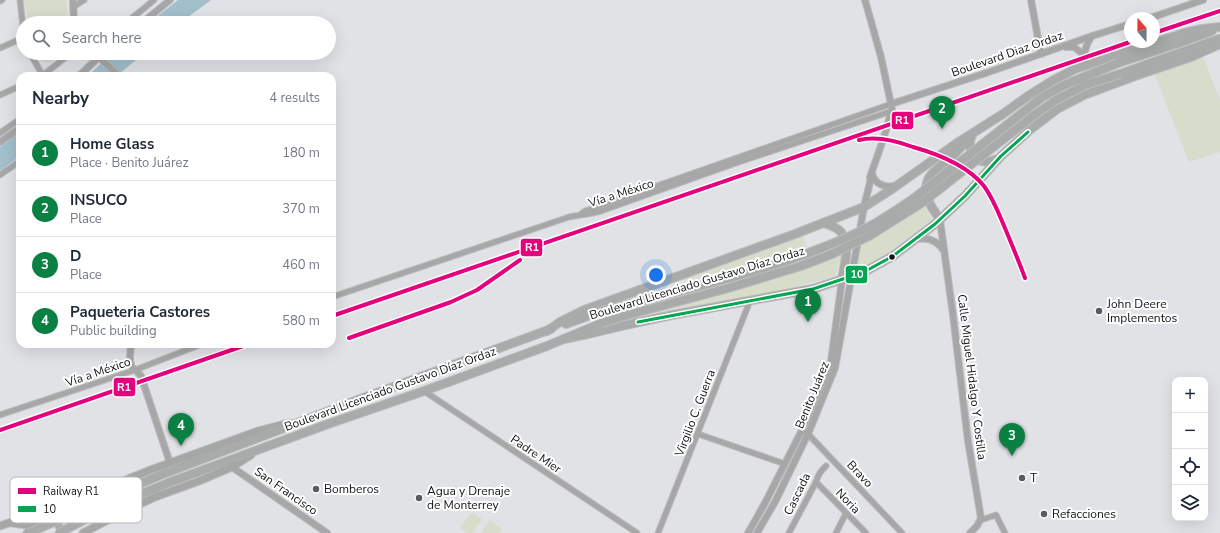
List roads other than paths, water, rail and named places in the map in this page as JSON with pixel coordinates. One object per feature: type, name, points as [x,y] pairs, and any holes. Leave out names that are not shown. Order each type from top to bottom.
[{"type":"main road","name":"Boulevard Licenciado Gustavo Díaz Ordaz","points":[[142,483],[392,387],[599,312],[761,269],[822,248],[864,229],[896,211],[1041,98],[1068,83],[1118,63],[1182,42],[1220,27]]},
{"type":"main road","points":[[547,331],[560,322],[584,310],[791,236],[864,207],[1042,87],[1075,70],[1184,33],[1198,29],[1220,27]]},
{"type":"main road","name":"Boulevard Licenciado Gustavo Díaz Ordaz","points":[[142,494],[260,449],[424,391],[564,339],[602,323],[764,278],[832,254],[869,236],[923,202],[1033,116],[1056,100],[1085,85],[1220,39]]},
{"type":"main road","points":[[564,339],[672,315],[813,289],[864,272],[881,263],[940,220],[1001,156],[1046,117],[1068,102],[1220,44]]},
{"type":"main road","points":[[972,134],[970,144],[972,154],[975,158],[983,162],[988,162],[1001,156]]},
{"type":"main road","points":[[940,220],[929,200],[927,182],[933,172],[959,150],[972,134]]},
{"type":"main road","points":[[824,223],[838,229],[842,232],[844,238],[847,251],[842,280]]},
{"type":"main road","name":"Boulevard Licenciado Gustavo Díaz Ordaz","points":[[134,477],[258,432],[285,424],[301,422]]},
{"type":"main road","name":"Boulevard Licenciado Gustavo Díaz Ordaz","points":[[142,503],[232,467],[260,449]]},
{"type":"main road","points":[[22,523],[31,532],[41,523]]},
{"type":"main road","name":"Boulevard Licenciado Gustavo Díaz Ordaz","points":[[31,532],[51,523]]},
{"type":"main road","points":[[58,523],[65,533]]},
{"type":"main road","name":"Boulevard Licenciado Gustavo Díaz Ordaz","points":[[59,533],[78,523]]},
{"type":"main road","name":"Boulevard Licenciado Gustavo Díaz Ordaz","points":[[84,532],[102,523]]},
{"type":"street","points":[[20,0],[22,16]]},
{"type":"street","points":[[73,0],[74,16]]},
{"type":"street","points":[[73,7],[84,0]]},
{"type":"street","points":[[135,16],[154,0]]},
{"type":"street","points":[[151,16],[170,0]]},
{"type":"street","points":[[791,236],[801,230],[857,207],[862,200],[872,173],[892,107],[881,57],[865,0]]},
{"type":"street","points":[[1031,0],[1041,54]]},
{"type":"street","points":[[1160,15],[1203,0]]},
{"type":"street","name":"Boulevard Diaz Ordaz","points":[[892,107],[1124,26]]},
{"type":"street","points":[[1075,70],[1083,64],[1085,59],[1084,54],[1088,42],[1092,36]]},
{"type":"street","points":[[0,48],[16,41]]},
{"type":"street","points":[[1060,47],[1074,48],[1084,54]]},
{"type":"street","points":[[34,60],[41,72]]},
{"type":"street","points":[[48,72],[62,60]]},
{"type":"street","points":[[83,72],[94,60]]},
{"type":"street","points":[[104,60],[115,72]]},
{"type":"street","points":[[0,95],[16,88]]},
{"type":"street","name":"Vía a México","points":[[336,296],[688,178],[892,107]]},
{"type":"street","points":[[0,133],[16,122]]},
{"type":"street","points":[[0,142],[16,131]]},
{"type":"street","points":[[0,175],[16,164]]},
{"type":"street","points":[[872,173],[874,179],[878,183],[890,187],[897,186]]},
{"type":"street","name":"Benito Juárez","points":[[757,533],[775,502],[808,434],[826,393],[837,361],[864,207],[872,173]]},
{"type":"street","name":"Calle Miguel Hidalgo Y Costilla","points":[[940,220],[946,257],[967,433],[981,520]]},
{"type":"street","points":[[915,239],[925,238],[935,241],[942,248],[946,257]]},
{"type":"street","name":"Benito Juárez","points":[[748,533],[802,430],[831,361],[842,280]]},
{"type":"street","name":"Virgilio C. Guerra","points":[[658,533],[750,301]]},
{"type":"street","points":[[131,348],[130,363],[141,376],[170,463]]},
{"type":"street","name":"Vía a México","points":[[0,416],[135,370],[192,348]]},
{"type":"street","points":[[819,390],[826,393]]},
{"type":"street","name":"Padre Mier","points":[[424,391],[637,533]]},
{"type":"street","name":"Bravo","points":[[802,430],[808,434],[902,533]]},
{"type":"street","points":[[698,434],[784,464]]},
{"type":"street","name":"Cascada","points":[[789,533],[821,470],[826,466]]},
{"type":"street","name":"San Francisco","points":[[232,467],[327,533]]},
{"type":"street","name":"Noria","points":[[816,482],[866,533]]},
{"type":"street","points":[[836,533],[846,513]]},
{"type":"street","points":[[970,533],[981,520],[996,515],[1005,533]]},
{"type":"water","points":[[178,0],[211,0],[189,16],[158,16]]},
{"type":"water","points":[[105,60],[136,60],[122,72],[92,72]]},
{"type":"water","points":[[16,135],[16,159],[0,171],[0,147]]},
{"type":"rail line","name":"R1","points":[[1160,31],[1220,11]]},
{"type":"rail line","name":"R1","points":[[336,315],[1124,44]]},
{"type":"rail line","name":"R1","points":[[859,140],[879,139],[900,143],[952,161],[969,172],[984,186],[992,199],[1025,278]]},
{"type":"rail line","name":"R1","points":[[349,338],[451,302],[477,290],[520,260]]},
{"type":"rail line","name":"R1","points":[[0,430],[237,348]]},
{"type":"place","name":"INSUCO","points":[[942,129]]},
{"type":"place","name":"John Deere Implementos","points":[[1099,311]]},
{"type":"place","name":"Home Glass","points":[[808,322]]},
{"type":"place","name":"Paqueteria Castores","points":[[181,446]]},
{"type":"place","name":"D","points":[[1012,456]]},
{"type":"place","name":"T","points":[[1022,478]]},
{"type":"place","name":"Bomberos","points":[[316,489]]},
{"type":"place","name":"Agua y Drenaje de Monterrey","points":[[419,498]]},
{"type":"place","name":"Refacciones","points":[[1044,514]]}]
